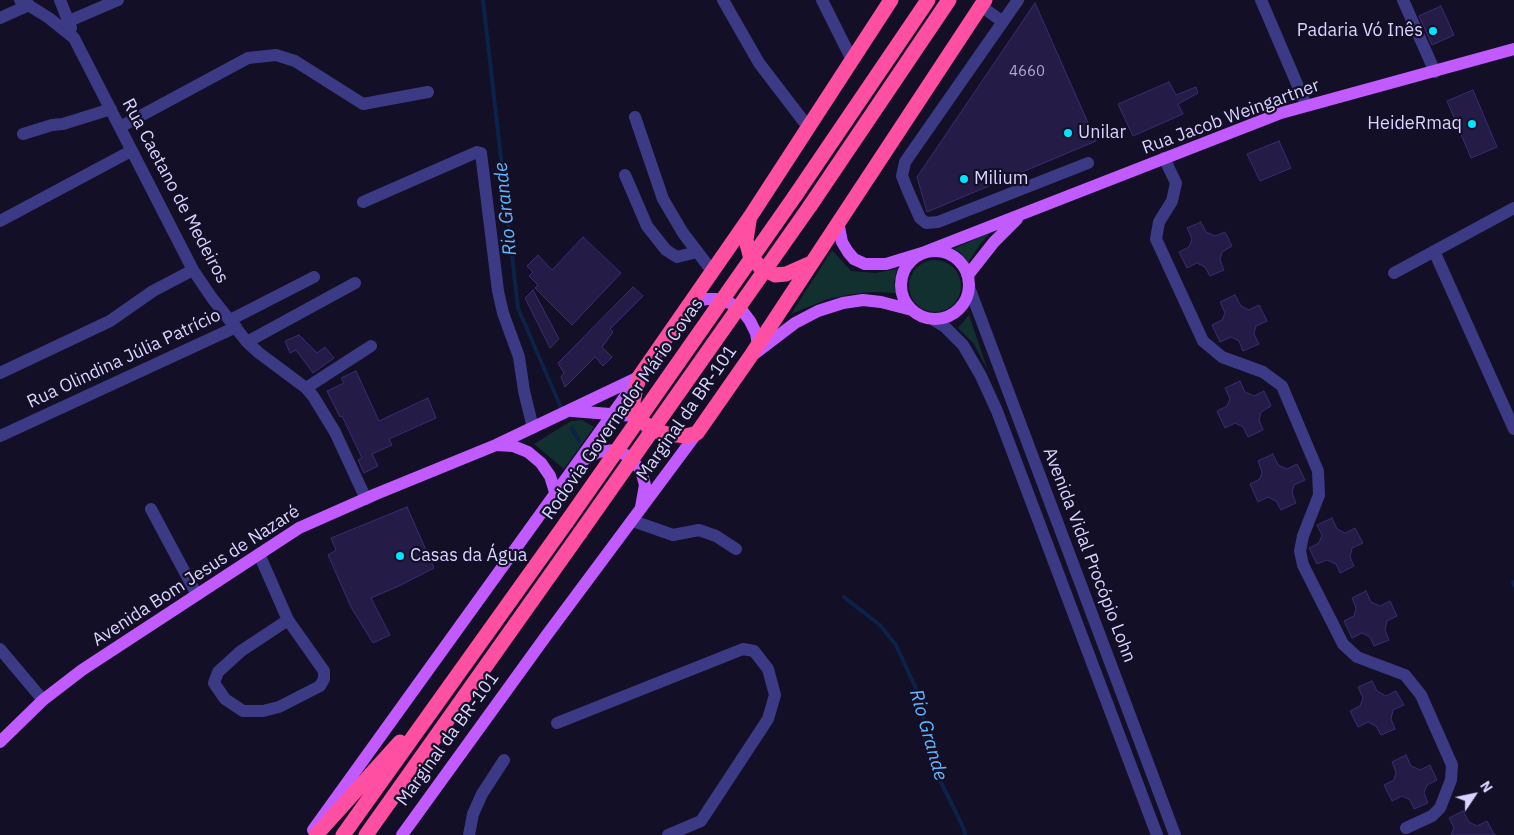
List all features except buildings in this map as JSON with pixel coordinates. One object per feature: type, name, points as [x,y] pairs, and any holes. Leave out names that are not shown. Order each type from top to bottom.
[{"type":"highway","points":[[697,434],[687,436],[667,434],[653,430],[635,416],[633,402],[639,378],[750,217],[891,0]]},
{"type":"highway","name":"Rodovia Governador Mário Covas","points":[[344,835],[795,196],[928,0]]},
{"type":"highway","name":"Rodovia Governador Mário Covas","points":[[366,835],[810,206],[949,0]]},
{"type":"highway","name":"Marginal da BR-101","points":[[697,434],[754,351],[983,3]]},
{"type":"highway","points":[[750,217],[746,240],[750,255],[760,267],[775,274],[786,274],[811,263]]},
{"type":"highway","points":[[316,835],[448,688]]},
{"type":"main road","name":"Rua Jacob Weingartner","points":[[838,222],[842,242],[854,259],[865,264],[886,264],[922,254],[1261,120],[1306,105],[1435,72],[1514,49]]},
{"type":"main road","name":"Rua Jacob Weingartner","points":[[969,281],[994,242],[1022,214]]},
{"type":"main road","points":[[754,351],[818,311],[843,303],[863,300],[881,302],[912,310],[921,316],[932,319],[943,318],[953,314],[962,307],[967,298],[969,281],[963,265],[955,257],[945,252],[933,251],[922,254],[909,264],[902,279],[903,295],[912,310]]},
{"type":"main road","points":[[690,303],[716,299],[730,304],[744,313],[750,320],[756,333],[754,351]]},
{"type":"main road","name":"Avenida Bom Jesus de Nazaré","points":[[0,742],[43,700],[82,670],[299,528],[366,498],[496,445],[639,378]]},
{"type":"main road","points":[[309,835],[639,378]]},
{"type":"main road","name":"Avenida Bom Jesus de Nazaré","points":[[569,411],[635,416]]},
{"type":"main road","name":"Marginal da BR-101","points":[[406,833],[546,636],[697,434]]},
{"type":"main road","points":[[496,445],[513,446],[528,452],[541,462],[550,476],[556,492]]},
{"type":"main road","points":[[572,469],[586,458],[598,452],[615,450],[628,456],[641,470],[645,485],[641,510]]},
{"type":"street","points":[[60,0],[70,21],[74,38]]},
{"type":"street","points":[[70,21],[118,0]]},
{"type":"street","points":[[724,0],[759,63],[808,126]]},
{"type":"street","points":[[822,0],[852,60]]},
{"type":"street","points":[[1018,0],[905,162],[902,176],[920,218],[926,223],[938,222],[1088,164]]},
{"type":"street","points":[[1261,0],[1306,105]]},
{"type":"street","points":[[1403,0],[1435,72]]},
{"type":"street","points":[[0,18],[24,2]]},
{"type":"street","name":"Rua Caetano de Medeiros","points":[[24,2],[74,38],[193,270],[247,342],[306,388],[313,396],[335,432],[366,498]]},
{"type":"street","points":[[983,3],[1003,22]]},
{"type":"street","points":[[120,126],[248,58],[276,55],[295,61],[363,104],[428,92]]},
{"type":"street","points":[[23,134],[111,109]]},
{"type":"street","points":[[635,118],[663,199],[683,234],[712,272]]},
{"type":"street","points":[[1,219],[131,151]]},
{"type":"street","points":[[363,202],[477,152],[481,153],[498,291],[506,322],[519,357],[532,428]]},
{"type":"street","points":[[1164,158],[1176,183],[1172,201],[1159,222],[1156,239],[1203,341],[1222,357],[1263,372],[1282,386],[1318,471],[1319,495],[1303,536],[1300,551],[1303,565],[1343,644],[1357,657],[1405,675],[1421,695],[1452,765],[1451,780],[1440,808],[1432,816],[1406,828]]},
{"type":"street","points":[[625,175],[647,226],[666,250],[678,257],[697,252]]},
{"type":"street","points":[[1394,273],[1514,210]]},
{"type":"street","points":[[1434,251],[1514,428]]},
{"type":"street","points":[[0,372],[110,321],[153,291],[193,270]]},
{"type":"street","name":"Rua Olindina Júlia Patrício","points":[[0,436],[233,324],[314,277]]},
{"type":"street","name":"Avenida Vidal Procópio Lohn","points":[[969,281],[1175,835]]},
{"type":"street","points":[[247,342],[355,283]]},
{"type":"street","name":"Avenida Vidal Procópio Lohn","points":[[932,319],[945,327],[963,345],[981,376],[997,411],[1157,835]]},
{"type":"street","points":[[306,388],[371,346]]},
{"type":"street","points":[[151,509],[197,595]]},
{"type":"street","points":[[633,521],[673,534],[699,530],[716,536],[736,549]]},
{"type":"street","points":[[259,554],[288,620],[324,671],[324,679],[320,686],[278,707],[263,711],[243,711],[224,699],[214,683],[218,672],[241,651],[288,620]]},
{"type":"street","points":[[557,723],[743,649],[754,651],[768,669],[775,695],[768,719],[701,821],[668,835]]},
{"type":"street","points":[[1,652],[43,700]]},
{"type":"street","points":[[469,835],[473,814],[482,794],[504,760]]},
{"type":"green space","points":[[991,232],[968,263],[959,251],[953,249]]},
{"type":"green space","points":[[832,250],[851,271],[875,273],[897,269],[894,282],[896,293],[873,292],[828,299],[791,314]]},
{"type":"green space","points":[[930,260],[940,260],[954,267],[961,281],[961,291],[954,305],[940,312],[930,312],[920,308],[913,301],[909,291],[909,281],[913,271],[920,264]]},
{"type":"green space","points":[[969,315],[988,371],[974,344],[958,328]]},
{"type":"green space","points":[[582,420],[594,427],[564,469],[534,444],[571,421]]},
{"type":"waterway","name":"Rio Grande","points":[[483,0],[518,308],[562,410]]},
{"type":"waterway","name":"Rio Grande","points":[[572,428],[579,441]]},
{"type":"waterway","name":"Rio Grande","points":[[844,597],[880,625],[896,645],[918,693],[936,772],[964,829],[965,835]]},
{"type":"place","name":"Padaria Vó Inês","points":[[1433,31]]},
{"type":"place","name":"HeideRmaq","points":[[1472,124]]},
{"type":"place","name":"Unilar","points":[[1068,133]]},
{"type":"place","name":"Milium","points":[[964,179]]},
{"type":"place","name":"Casas da Água","points":[[400,556]]}]
